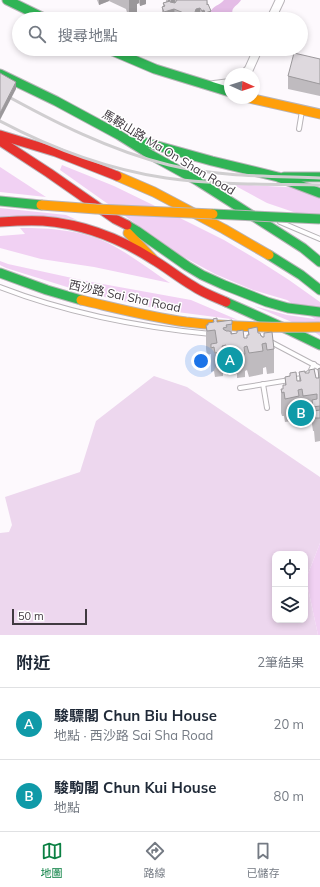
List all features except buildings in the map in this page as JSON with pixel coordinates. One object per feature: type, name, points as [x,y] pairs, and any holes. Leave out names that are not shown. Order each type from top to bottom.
[{"type":"main road","points":[[10,1],[32,12]]},
{"type":"main road","points":[[124,56],[155,69],[224,90]]},
{"type":"main road","name":"馬鞍山路 Ma On Shan Road","points":[[0,74],[56,101],[119,135],[198,181],[303,248],[320,262]]},
{"type":"main road","points":[[260,100],[320,114]]},
{"type":"main road","points":[[0,135],[56,152],[154,192],[224,229],[267,254],[301,275],[320,290]]},
{"type":"main road","points":[[119,135],[157,147],[278,177],[320,193]]},
{"type":"main road","points":[[0,141],[115,219],[137,231],[181,262],[214,281],[255,298],[279,305],[320,312]]},
{"type":"main road","points":[[278,177],[320,177]]},
{"type":"main road","points":[[0,201],[96,209],[320,219]]},
{"type":"main road","points":[[115,219],[154,260]]},
{"type":"main road","points":[[0,222],[48,221],[68,224],[98,232],[119,240],[154,260],[200,290],[299,334],[320,345]]},
{"type":"main road","name":"西沙路 Sai Sha Road","points":[[0,273],[47,290],[81,300],[146,315],[185,321],[275,328],[320,327]]},
{"type":"street","points":[[274,12],[280,0]]},
{"type":"street","points":[[249,68],[255,56]]},
{"type":"street","points":[[207,85],[224,84]]},
{"type":"lane","points":[[299,129],[302,110]]},
{"type":"lane","points":[[226,199],[320,239]]},
{"type":"lane","points":[[0,287],[40,301],[92,315],[153,328],[214,335]]},
{"type":"lane","points":[[262,339],[320,368]]},
{"type":"lane","points":[[240,388],[302,378],[310,372],[314,364]]},
{"type":"lane","points":[[263,384],[267,408]]},
{"type":"shaded area","points":[[224,0],[241,0],[234,7],[232,12],[211,12],[213,8]]},
{"type":"shaded area","points":[[62,165],[114,186],[224,240],[289,280],[320,302],[320,336],[313,331],[254,306],[287,315],[315,319],[287,300],[253,290],[215,274],[180,255],[60,170]]},
{"type":"shaded area","points":[[0,167],[46,197],[0,192]]},
{"type":"shaded area","points":[[232,184],[320,189],[320,221],[267,203]]},
{"type":"shaded area","points":[[0,208],[66,215],[77,220],[58,217],[0,217]]},
{"type":"shaded area","points":[[20,228],[65,231],[87,235],[98,239],[124,252],[170,283],[94,267],[41,259],[0,248],[0,236],[25,234]]},
{"type":"shaded area","points":[[0,261],[86,281],[191,300],[238,320],[162,310],[83,292],[6,268],[0,265]]},
{"type":"shaded area","points":[[154,376],[187,387],[320,477],[320,543],[308,574],[308,551],[272,551],[272,623],[308,623],[308,588],[318,635],[0,635],[0,533],[9,532],[12,525],[5,497],[80,472],[96,421]]},
{"type":"shaded area","points":[[320,543],[320,635],[318,635],[308,588],[308,574]]},
{"type":"railway","points":[[0,92],[82,134],[147,159],[169,165],[226,174],[320,178]]},
{"type":"railway","points":[[0,121],[80,157],[144,174],[204,182],[320,185]]},
{"type":"traffic: fast","points":[[7,0],[32,12]]},
{"type":"traffic: fast","points":[[124,56],[155,69],[224,90]]},
{"type":"traffic: fast","points":[[0,74],[56,101],[119,135],[198,181],[303,248],[320,262]]},
{"type":"traffic: fast","points":[[136,140],[278,177],[320,193]]},
{"type":"traffic: fast","points":[[284,177],[320,177]]},
{"type":"traffic: fast","points":[[0,201],[41,205]]},
{"type":"traffic: fast","points":[[213,214],[320,219]]},
{"type":"traffic: fast","points":[[127,225],[187,266],[224,285],[267,302],[288,308],[320,312]]},
{"type":"traffic: fast","points":[[269,255],[301,275],[320,290]]},
{"type":"traffic: fast","points":[[0,273],[47,290],[81,300]]},
{"type":"traffic: fast","points":[[226,302],[320,345]]},
{"type":"traffic: slow","points":[[260,100],[320,114]]},
{"type":"traffic: slow","points":[[117,176],[154,192],[269,255]]},
{"type":"traffic: slow","points":[[41,205],[213,214]]},
{"type":"traffic: slow","points":[[128,233],[154,260]]},
{"type":"traffic: slow","points":[[81,300],[146,315],[186,322],[253,327],[320,327]]},
{"type":"traffic: jam","points":[[0,135],[56,152],[117,176]]},
{"type":"traffic: jam","points":[[0,141],[115,219],[127,225]]},
{"type":"traffic: jam","points":[[0,222],[43,221],[72,225],[100,233],[139,251],[205,293],[226,302]]},
{"type":"place","name":"駿驃閣 Chun Biu House","points":[[230,360]]},
{"type":"place","name":"駿駒閣 Chun Kui House","points":[[301,413]]}]
